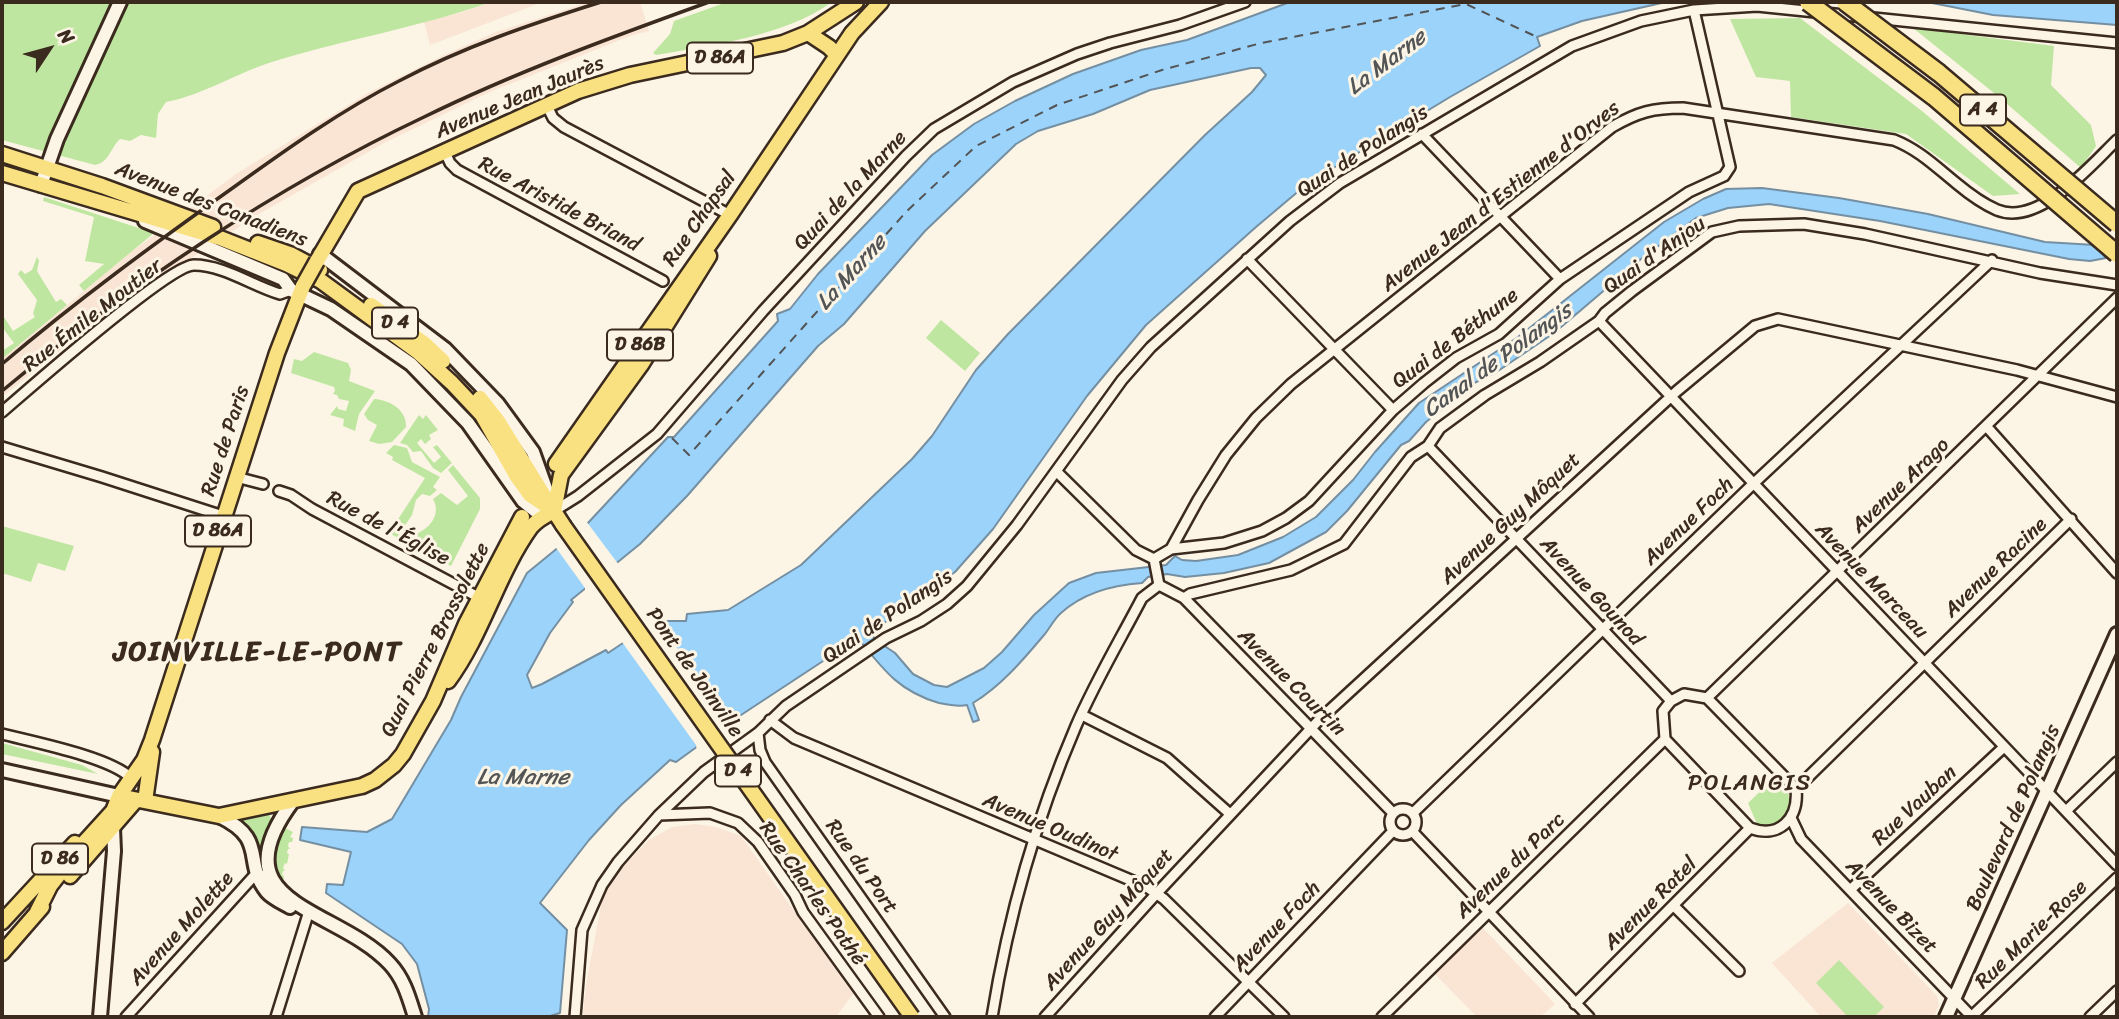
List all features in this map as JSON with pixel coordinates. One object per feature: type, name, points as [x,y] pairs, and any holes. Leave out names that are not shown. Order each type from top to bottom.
[{"type":"highway","name":"A 4","points":[[1808,2],[1934,97],[2117,254]]},
{"type":"highway","name":"A 4","points":[[1845,2],[1939,73],[2117,224]]},
{"type":"main road","name":"Avenue Jean Jaurès","points":[[319,257],[358,191],[578,91],[630,75],[760,50],[808,33],[856,2]]},
{"type":"main road","name":"Rue Chapsal","points":[[556,464],[837,55],[859,24],[881,2]]},
{"type":"main road","points":[[808,33],[837,55]]},
{"type":"main road","name":"Avenue des Canadiens","points":[[2,154],[47,167],[290,254],[329,275],[425,344],[462,379],[498,421],[548,514]]},
{"type":"main road","name":"Avenue des Canadiens","points":[[2,173],[220,238],[286,264],[330,287],[418,352],[460,390],[482,415],[517,477],[548,514]]},
{"type":"main road","points":[[433,701],[462,662],[533,524],[548,514],[561,475],[641,365],[701,272],[726,220]]},
{"type":"main road","name":"D 86A","points":[[298,290],[319,257]]},
{"type":"main road","name":"Rue de Paris","points":[[119,796],[144,760],[152,740],[298,290]]},
{"type":"main road","name":"Pont de Joinville","points":[[548,514],[563,525],[912,1017]]},
{"type":"main road","name":"Quai Pierre Brossolette","points":[[219,817],[288,799],[362,786],[394,765],[433,701],[480,598],[522,517]]},
{"type":"main road","points":[[141,801],[152,740]]},
{"type":"main road","points":[[37,912],[50,886],[113,811],[119,796],[219,817]]},
{"type":"main road","name":"D 86","points":[[2,920],[119,796]]},
{"type":"main road","name":"D 86","points":[[2,953],[113,828],[141,801]]},
{"type":"street","points":[[41,186],[56,141],[120,2]]},
{"type":"street","name":"Quai de la Marne","points":[[548,514],[578,496],[657,434],[763,312],[934,129],[1013,82],[1077,54],[1245,2]]},
{"type":"street","name":"Quai de Polangis","points":[[575,1017],[582,930],[602,885],[659,815],[704,772],[758,733],[786,706],[886,638],[921,621],[947,604],[968,586],[1057,472],[1122,380],[1151,347],[1290,221],[1340,183],[1572,46],[1641,21],[1694,10],[1757,6],[2117,43]]},
{"type":"street","points":[[1694,10],[1717,113]]},
{"type":"street","points":[[547,106],[553,118],[564,127],[726,220]]},
{"type":"street","name":"Avenue Jean d'Estienne d'Orves","points":[[1154,559],[1171,548],[1226,455],[1256,418],[1290,384],[1612,127],[1635,114],[1656,108],[1683,108],[1894,140],[1912,147],[1966,190],[1998,211],[2025,213],[2075,182],[2117,140]]},
{"type":"street","name":"Quai de Béthune","points":[[1171,548],[1224,542],[1262,531],[1286,517],[1309,500],[1333,476],[1393,410],[1456,358],[1499,334],[1560,279],[1689,192],[1724,176],[1730,167],[1717,113]]},
{"type":"street","points":[[1422,134],[1560,279]]},
{"type":"street","name":"Rue Aristide Briand","points":[[445,152],[457,170],[663,281]]},
{"type":"street","points":[[119,210],[283,279],[411,364],[468,423],[523,501],[548,514]]},
{"type":"street","name":"Quai d'Anjou","points":[[1184,598],[1190,594],[1291,570],[1344,544],[1411,457],[1428,446],[1440,428],[1485,395],[1540,362],[1599,321],[1632,291],[1712,232],[1739,226],[1804,224],[2117,285]]},
{"type":"street","points":[[319,257],[445,349],[504,411],[533,452],[548,514]]},
{"type":"street","points":[[1247,259],[1393,410]]},
{"type":"street","name":"Avenue Foch","points":[[1413,813],[1753,484],[1992,260]]},
{"type":"street","name":"Rue Émile Moutier","points":[[2,412],[169,275],[191,265],[212,268],[280,294],[298,290]]},
{"type":"street","name":"Avenue Arago","points":[[1707,698],[2117,298]]},
{"type":"street","name":"Avenue Guy Môquet","points":[[1045,1017],[1312,728],[1671,397],[1755,326],[1778,319],[1902,344],[2117,397]]},
{"type":"street","name":"Avenue Marceau","points":[[1599,321],[2117,865]]},
{"type":"street","points":[[1987,427],[2117,573]]},
{"type":"street","name":"Avenue Gounod","points":[[1428,446],[1671,701]]},
{"type":"street","points":[[2,447],[223,516]]},
{"type":"street","points":[[992,1017],[1005,949],[1034,841],[1082,715],[1142,598],[1159,585],[1154,559],[1136,550],[1057,472]]},
{"type":"street","points":[[236,477],[263,484]]},
{"type":"street","name":"Rue de l'Église","points":[[279,491],[291,495],[312,509],[480,598]]},
{"type":"street","name":"Avenue Racine","points":[[1796,789],[2071,519]]},
{"type":"street","name":"Avenue Courtin","points":[[1159,585],[1184,598],[1393,813]]},
{"type":"street","name":"Boulevard de Polangis","points":[[1946,1017],[2117,634]]},
{"type":"street","points":[[1684,694],[1707,698],[1796,789],[1797,799],[1791,818],[1781,827],[1762,832],[1750,828],[1665,739],[1663,711],[1671,701],[1684,694]]},
{"type":"street","points":[[1082,715],[1167,758],[1230,814]]},
{"type":"street","name":"Avenue Oudinot","points":[[770,720],[794,738],[1157,893],[1284,1017]]},
{"type":"street","name":"Rue du Port","points":[[758,733],[765,762],[946,1017]]},
{"type":"street","points":[[2,734],[93,760],[118,769],[131,778]]},
{"type":"street","name":"Avenue du Parc","points":[[1382,1017],[1665,739]]},
{"type":"street","name":"Rue Vauban","points":[[1850,890],[2004,747]]},
{"type":"street","points":[[2066,811],[2117,762]]},
{"type":"street","points":[[2,770],[119,796]]},
{"type":"street","points":[[264,875],[270,845],[288,799]]},
{"type":"street","points":[[1406,809],[1413,813],[1416,825],[1412,831],[1406,835],[1393,831],[1390,819],[1393,813],[1406,809]]},
{"type":"street","name":"Rue Charles Pathé","points":[[659,815],[710,813],[741,825],[758,842],[795,895],[803,912],[879,1017]]},
{"type":"street","points":[[219,817],[246,835],[264,875],[267,891],[367,944],[390,964],[408,993],[415,1017]]},
{"type":"street","name":"Avenue Bizet","points":[[1791,818],[1801,838],[1971,1017]]},
{"type":"street","points":[[100,1017],[114,851],[113,828]]},
{"type":"street","name":"Avenue Ratel","points":[[1575,1004],[1750,828]]},
{"type":"street","name":"Avenue Foch","points":[[1215,1017],[1393,831]]},
{"type":"street","points":[[1412,831],[1589,1017]]},
{"type":"street","name":"Avenue Molette","points":[[126,1017],[253,877],[264,875]]},
{"type":"street","name":"Rue Marie-Rose","points":[[1971,1017],[2117,878]]},
{"type":"street","points":[[1674,906],[1739,971]]},
{"type":"street","points":[[276,1017],[308,914]]},
{"type":"street","points":[[308,914],[374,959],[391,977],[400,995],[406,1017]]},
{"type":"street","points":[[2090,1017],[2117,991]]},
{"type":"shaded area","points":[[491,2],[543,2],[430,45],[424,22]]},
{"type":"shaded area","points":[[589,2],[640,2],[649,31],[630,36],[490,92],[384,143],[259,214],[110,311],[2,397],[2,359],[130,253],[236,174],[368,93],[444,55],[496,32]]},
{"type":"shaded area","points":[[695,824],[716,827],[741,836],[853,994],[836,1017],[589,1017],[583,1014],[602,900],[616,874],[649,840],[672,827]]},
{"type":"shaded area","points":[[1848,903],[1937,996],[1939,1005],[1934,1017],[1821,1017],[1772,963]]},
{"type":"shaded area","points":[[1483,928],[1555,1004],[1540,1017],[1477,1017],[1434,973]]},
{"type":"green space","points":[[2,2],[491,2],[438,19],[275,61],[194,94],[166,102],[158,114],[156,138],[141,135],[130,141],[120,139],[107,158],[95,165],[2,140]]},
{"type":"green space","points":[[727,2],[832,2],[793,23],[748,38],[656,55],[653,53],[670,34],[674,21]]},
{"type":"green space","points":[[1800,18],[1922,111],[2020,194],[1993,196],[1906,134],[1791,117],[1790,81],[1756,77],[1730,19]]},
{"type":"green space","points":[[1913,28],[2054,46],[2051,85],[2091,125],[2096,146],[2081,168],[1999,97]]},
{"type":"green space","points":[[44,197],[154,233],[84,291],[79,285],[104,264],[85,261],[94,217],[43,201]]},
{"type":"green space","points":[[37,257],[37,271],[56,302],[61,299],[67,305],[2,359],[2,351],[14,343],[2,327],[2,314],[13,331],[35,317],[33,314],[37,300],[18,274],[21,270],[25,274],[32,270]]},
{"type":"green space","points":[[941,320],[980,353],[965,371],[926,338]]},
{"type":"green space","points":[[314,352],[348,363],[351,370],[349,381],[375,391],[359,414],[355,431],[343,426],[344,419],[330,415],[337,406],[338,409],[346,411],[349,401],[339,399],[333,394],[334,387],[291,373],[294,359],[302,361]]},
{"type":"green space","points":[[374,399],[386,401],[404,416],[406,427],[392,442],[379,444],[369,441],[377,425],[364,414]]},
{"type":"green space","points":[[419,415],[423,419],[426,415],[438,430],[429,435],[431,439],[425,444],[421,439],[417,443],[434,463],[441,457],[433,447],[437,445],[452,463],[441,473],[433,468],[421,451],[413,452],[407,445],[400,443]]},
{"type":"green space","points":[[394,445],[407,448],[412,462],[440,477],[433,487],[437,490],[430,496],[422,494],[416,500],[412,515],[404,527],[407,536],[420,532],[430,524],[436,512],[433,499],[441,493],[457,505],[468,496],[448,470],[453,465],[480,498],[480,509],[451,566],[389,533],[425,478],[392,460],[393,457],[386,453]]},
{"type":"green space","points":[[2,526],[74,546],[65,571],[38,563],[31,582],[2,573]]},
{"type":"green space","points":[[2,743],[82,765],[98,774],[2,754]]},
{"type":"green space","points":[[1770,782],[1788,791],[1789,799],[1783,819],[1765,826],[1757,824],[1748,803]]},
{"type":"green space","points":[[269,814],[272,821],[261,862],[256,841],[237,820]]},
{"type":"green space","points":[[283,827],[293,832],[290,837],[293,838],[288,846],[290,849],[287,853],[287,864],[285,863],[283,868],[285,871],[282,875],[282,888],[273,866]]},
{"type":"green space","points":[[1839,960],[1884,1007],[1874,1017],[1848,1017],[1816,983]]},
{"type":"water","name":"La Marne","points":[[1290,2],[1666,2],[1582,21],[1537,37],[1540,46],[1307,184],[1146,325],[1087,396],[993,529],[955,572],[873,631],[874,639],[895,653],[913,674],[934,685],[947,687],[984,668],[1002,652],[1034,615],[1069,583],[1096,573],[1166,565],[1175,556],[1182,560],[1196,561],[1238,555],[1283,537],[1316,517],[1353,480],[1419,403],[1518,337],[1664,222],[1726,189],[1762,188],[1928,214],[2045,242],[2095,245],[2106,258],[2090,261],[2069,259],[1880,221],[1769,204],[1728,208],[1696,218],[1641,259],[1554,333],[1495,373],[1472,384],[1426,422],[1409,441],[1401,445],[1347,511],[1326,532],[1269,563],[1224,573],[1148,577],[1142,583],[1109,588],[1079,600],[1059,615],[1011,672],[973,703],[979,720],[973,722],[967,705],[939,703],[904,687],[886,672],[861,642],[852,642],[738,717],[676,762],[670,760],[621,805],[589,840],[540,903],[567,930],[560,1013],[547,1017],[428,1017],[429,1009],[417,964],[402,944],[326,893],[327,884],[343,885],[351,852],[300,840],[302,827],[367,832],[392,819],[451,720],[527,573],[587,524],[668,437],[674,437],[778,321],[777,314],[790,309],[818,274],[932,155],[974,124],[1073,74],[1141,50],[1187,40]],"holes":[[[1260,68],[1266,75],[1252,92],[1205,135],[1008,334],[976,370],[932,436],[912,459],[801,565],[728,610],[687,614],[686,621],[656,621],[608,653],[606,650],[532,688],[527,675],[550,633],[573,602],[571,600],[640,544],[687,496],[818,346],[844,324],[925,231],[1016,144],[1038,131],[1093,114],[1150,90]]]},
{"type":"water","points":[[1927,2],[2117,2],[2117,25],[1993,15]]},
{"type":"pier","points":[[586,521],[619,565],[585,593],[585,588],[554,545]]},
{"type":"pier","points":[[656,617],[729,724],[733,725],[697,751],[696,745],[620,642]]},
{"type":"ferry route","points":[[672,438],[689,455],[906,212],[976,146],[1057,105],[1162,70],[1261,43],[1466,4],[1537,37]]},
{"type":"tunnel","points":[[522,517],[556,464]]},
{"type":"railway","points":[[2,364],[87,295],[174,230],[294,145],[356,105],[423,69],[473,47],[601,2]]},
{"type":"railway","points":[[2,391],[151,277],[204,241],[313,175],[424,117],[494,85],[709,2]]},
{"type":"district","name":"JOINVILLE-LE-PONT","points":[[258,653]]},
{"type":"district","name":"POLANGIS","points":[[1750,784]]},
{"type":"water label","name":"Canal de Polangis","points":[[1498,361]]}]
